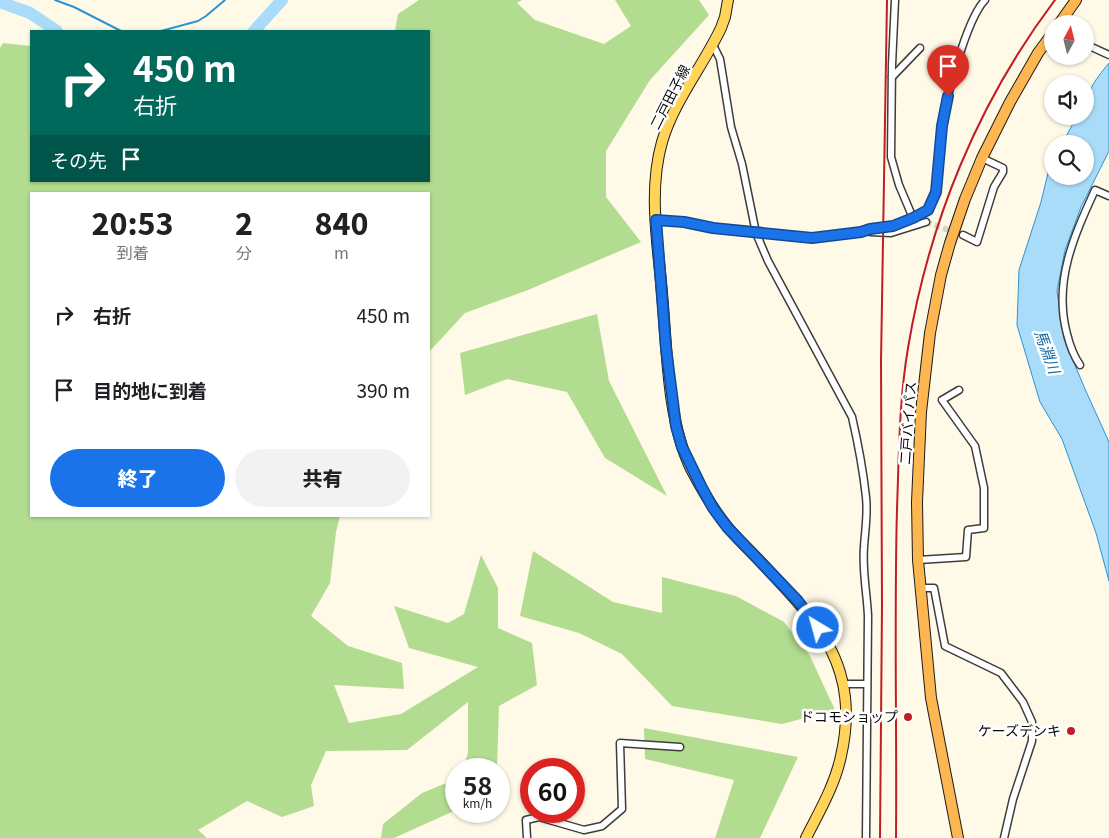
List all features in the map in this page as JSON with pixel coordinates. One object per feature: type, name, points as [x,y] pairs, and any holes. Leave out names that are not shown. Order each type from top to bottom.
[{"type":"highway","points":[[1066,15],[1076,0]]},
{"type":"highway","name":"二戸バイパス","points":[[958,838],[931,698],[918,560],[917,502],[921,412],[930,332],[941,275],[950,243],[982,158],[1010,102],[1044,45]]},
{"type":"main road","name":"二戸田子線","points":[[728,0],[725,17],[713,45],[689,84],[667,129],[656,175],[656,220],[666,348],[676,426],[682,447],[701,486],[713,508],[727,527],[798,601],[825,636],[836,660],[843,684],[846,704],[846,730],[841,757],[833,784],[806,838]]},
{"type":"street","points":[[895,0],[891,157],[899,185],[913,218]]},
{"type":"street","points":[[861,232],[893,226],[928,210],[936,192],[942,126],[948,96],[973,19],[985,0]]},
{"type":"street","points":[[713,45],[720,59],[731,127],[742,164],[756,232],[768,261],[852,417],[866,496],[867,531],[864,555],[864,582],[868,616],[866,838]]},
{"type":"street","points":[[892,77],[920,48]]},
{"type":"street","points":[[1094,48],[1109,55]]},
{"type":"street","points":[[963,235],[977,242],[994,186],[1003,172],[1003,168],[982,158]]},
{"type":"street","points":[[1080,365],[1073,357],[1065,325],[1062,295],[1064,271],[1068,253],[1095,190],[1109,196]]},
{"type":"street","points":[[656,220],[688,222],[713,228],[812,238],[861,232],[891,233],[926,222]]},
{"type":"street","points":[[918,560],[966,557],[968,530],[984,528],[984,488],[974,446],[942,400],[959,390]]},
{"type":"street","points":[[921,588],[934,588],[945,646],[1000,673],[1022,702],[1032,722],[1032,741],[1013,798],[1004,838]]},
{"type":"street","points":[[843,684],[867,684]]},
{"type":"street","points":[[527,838],[526,820],[539,817],[584,830],[602,826],[622,810],[620,742],[680,747]]},
{"type":"green space","points":[[419,0],[522,0],[517,3],[535,20],[604,44],[631,26],[615,0],[699,0],[709,15],[650,80],[606,151],[606,197],[641,242],[528,290],[465,313],[430,351],[430,192],[30,192],[30,517],[340,517],[336,532],[330,583],[311,616],[348,646],[402,663],[404,689],[334,685],[349,723],[401,714],[478,667],[409,648],[394,606],[448,623],[464,614],[481,555],[498,588],[498,628],[532,643],[537,685],[499,706],[497,758],[466,758],[468,702],[407,750],[326,751],[311,785],[314,806],[282,817],[247,801],[198,830],[207,838],[0,838],[0,48],[3,43],[30,46],[30,182],[430,182],[430,30],[395,30],[398,14]]},
{"type":"green space","points":[[597,314],[609,381],[667,496],[605,458],[567,392],[507,379],[465,395],[460,353]]},
{"type":"green space","points":[[533,551],[613,602],[662,613],[662,577],[736,596],[784,622],[810,656],[835,710],[782,724],[672,706],[622,654],[579,633],[520,616]]},
{"type":"green space","points":[[644,728],[798,757],[760,838],[715,838],[734,780],[645,759]]},
{"type":"green space","points":[[445,784],[445,815],[394,838],[381,838],[383,824],[422,793]]},
{"type":"water","points":[[1109,63],[1109,151],[1094,181],[1094,135],[1067,135],[1072,125],[1094,125],[1094,84]]},
{"type":"water","name":"馬淵川","points":[[1045,185],[1092,185],[1081,207],[1065,250],[1057,291],[1064,339],[1109,442],[1109,581],[1096,533],[1062,439],[1040,402],[1017,325],[1019,270]]},
{"type":"waterway","points":[[55,0],[74,7],[119,30]]},
{"type":"waterway","points":[[165,30],[198,21],[225,0]]},
{"type":"waterway","points":[[255,30],[282,0]]},
{"type":"waterway","points":[[0,2],[30,13],[56,30]]},
{"type":"tunnel","points":[[926,222],[963,235]]},
{"type":"railway","points":[[880,838],[882,606],[881,362],[887,0]]},
{"type":"railway","points":[[896,838],[897,509],[901,408],[908,348],[917,301],[929,255],[943,209],[961,165],[980,122],[1002,80],[1027,39],[1055,0]]},
{"type":"place","name":"ドコモショップ","points":[[908,717]]},
{"type":"place","name":"ケーズデンキ","points":[[1071,731]]},
{"type":"route","points":[[818,628],[798,601],[727,527],[713,508],[682,447],[676,426],[666,348],[656,220],[673,220],[713,228],[812,238],[852,234],[893,226],[913,218],[928,210],[936,192],[942,126],[948,96]]}]
